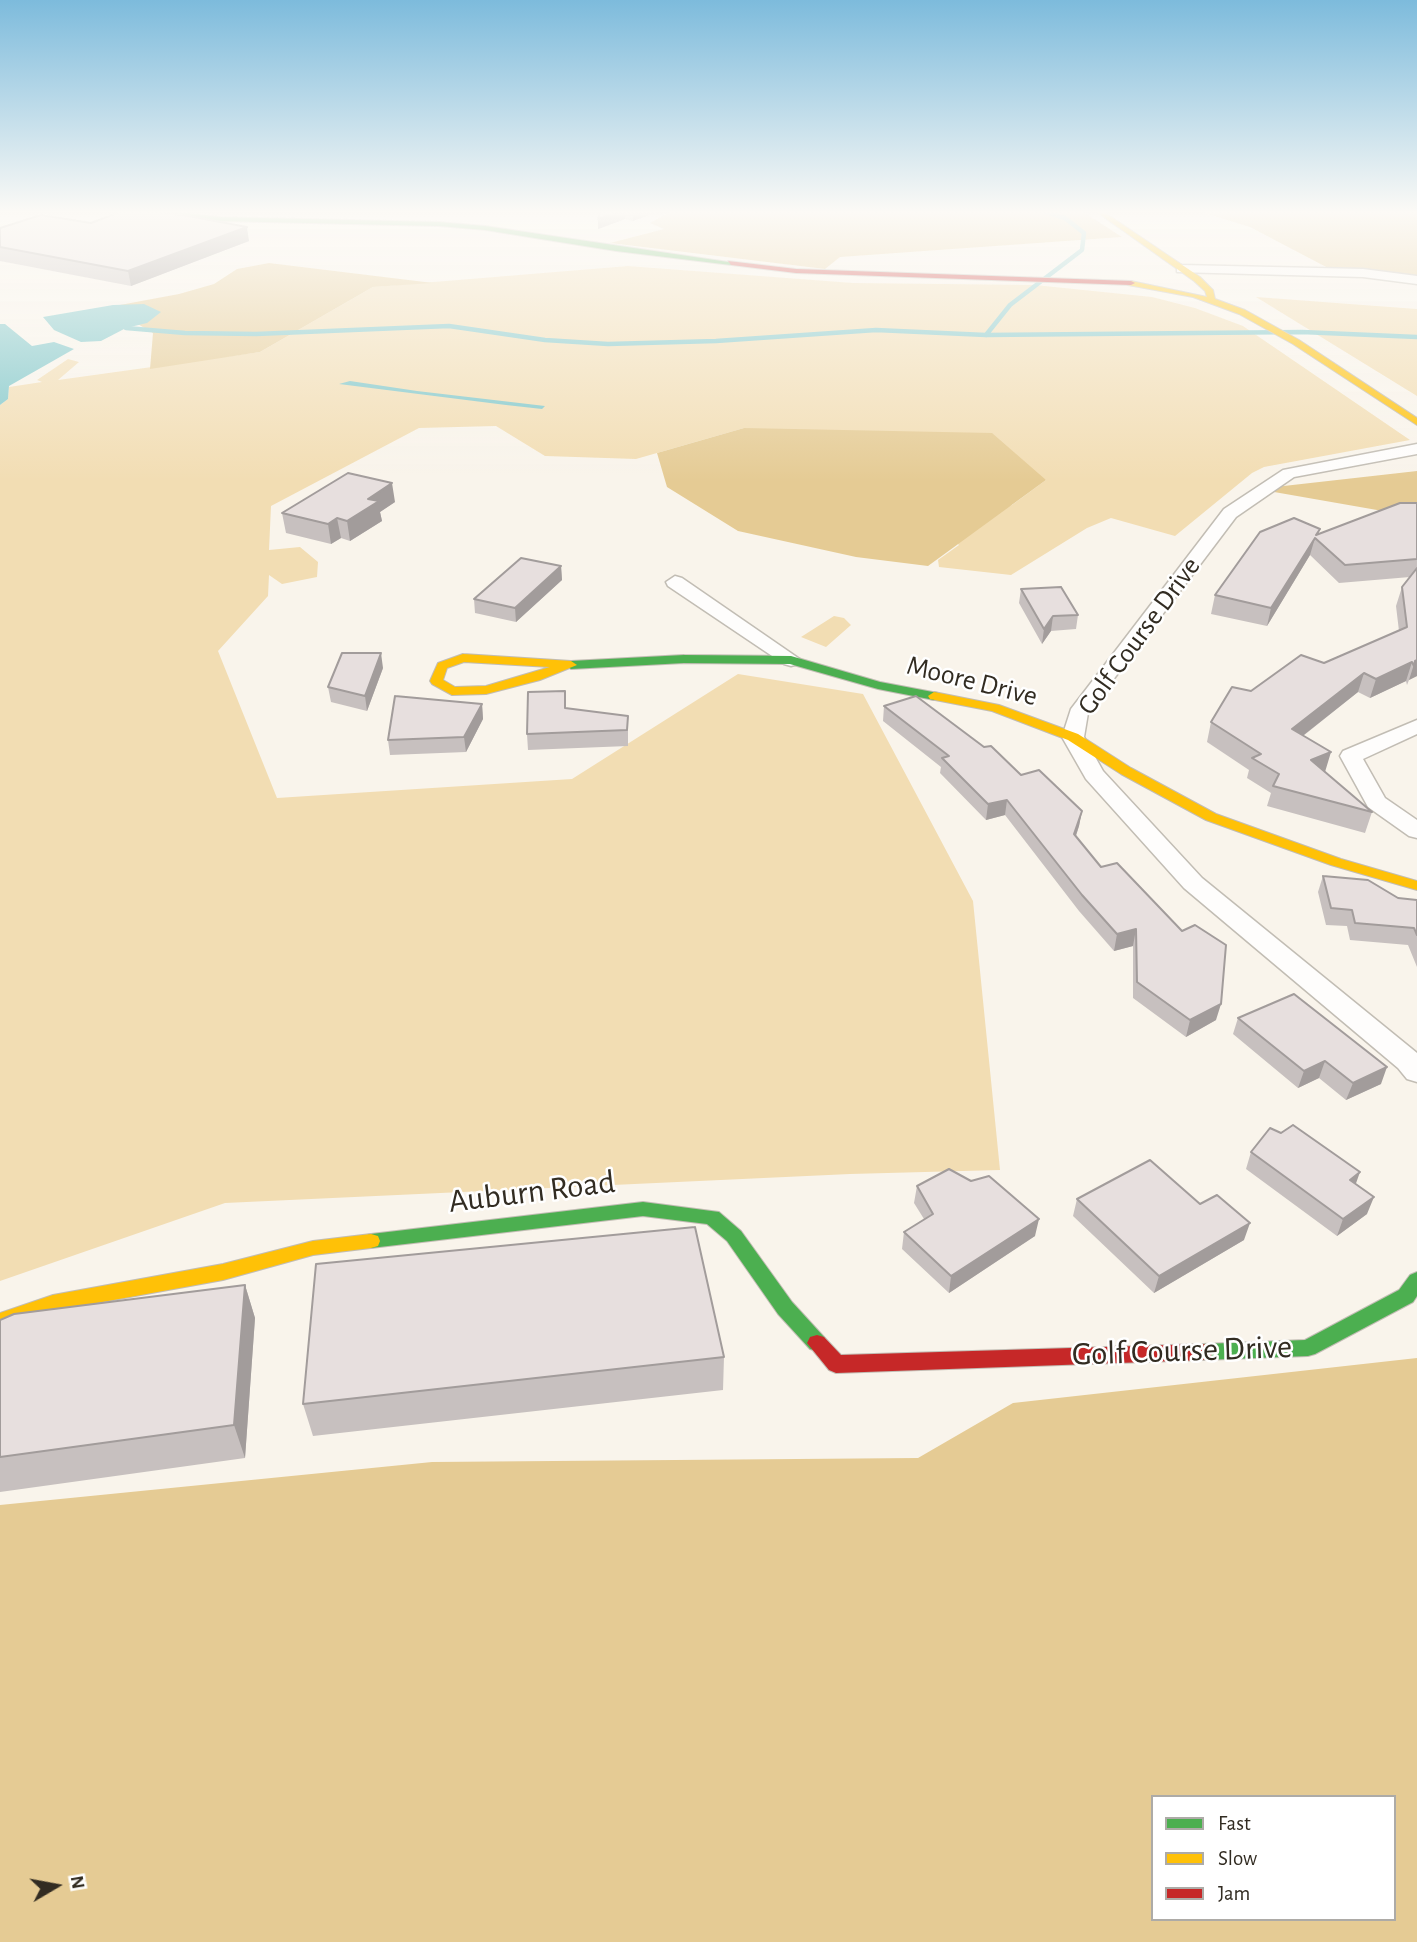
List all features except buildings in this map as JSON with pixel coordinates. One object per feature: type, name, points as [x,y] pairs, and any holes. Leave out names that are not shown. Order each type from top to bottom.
[{"type":"street","points":[[1212,301],[1271,327],[1417,422]]},
{"type":"street","name":"Golf Course Drive","points":[[1417,449],[1289,473],[1230,513],[1078,713],[1073,737],[1094,774],[1193,883],[1408,1061],[1417,1072]]},
{"type":"street","points":[[675,582],[791,660]]},
{"type":"street","name":"Moore Drive","points":[[566,665],[536,677],[486,690],[452,691],[436,681],[442,666],[463,658],[566,665],[684,659],[791,660],[878,685],[995,708],[1073,737],[1126,771],[1211,817],[1336,862],[1417,886]]},
{"type":"street","points":[[1417,726],[1351,756],[1376,802],[1417,831]]},
{"type":"street","name":"Auburn Road","points":[[0,1321],[53,1303],[223,1272],[313,1248],[643,1209],[712,1217],[734,1236],[785,1308],[836,1364],[1010,1356]]},
{"type":"street","name":"Golf Course Drive","points":[[1010,1356],[1308,1348],[1406,1296],[1417,1280]]},
{"type":"shaded area","points":[[143,301],[349,301],[260,352],[150,369],[153,333],[109,307]]},
{"type":"shaded area","points":[[349,301],[1166,301],[1243,326],[1410,440],[1264,467],[1252,473],[1175,536],[1111,518],[1087,528],[1011,575],[939,567],[938,560],[959,545],[953,539],[988,512],[1012,505],[1046,480],[744,428],[636,459],[545,456],[496,426],[419,428],[271,506],[269,550],[300,547],[318,562],[317,577],[282,584],[269,575],[268,596],[218,651],[277,798],[572,779],[738,674],[863,694],[973,901],[1000,1170],[850,1174],[225,1203],[0,1281],[0,405],[8,399],[9,387],[42,382],[37,380],[68,359],[79,362],[58,380],[260,352]]},
{"type":"shaded area","points":[[1262,301],[1305,301],[1417,309],[1417,396]]},
{"type":"shaded area","points":[[744,428],[992,433],[1046,480],[928,566],[856,557],[738,531],[667,487],[657,453]]},
{"type":"shaded area","points":[[1417,471],[1417,517],[1257,489]]},
{"type":"shaded area","points":[[834,616],[844,618],[851,625],[826,647],[801,637]]},
{"type":"shaded area","points":[[1417,1358],[1417,1942],[0,1942],[0,1505],[432,1462],[918,1458],[1013,1403]]},
{"type":"water","points":[[144,304],[161,312],[147,323],[126,328],[101,341],[81,342],[54,330],[43,317],[113,305]]},
{"type":"water","points":[[0,324],[5,324],[32,346],[54,342],[74,349],[9,386],[8,399],[0,405]]},
{"type":"water","points":[[350,381],[545,406],[542,409],[339,384]]},
{"type":"waterway","points":[[986,335],[1016,301]]},
{"type":"waterway","points":[[126,328],[185,333],[256,334],[449,326],[545,340],[608,344],[716,341],[876,330],[986,335]]},
{"type":"waterway","points":[[986,335],[1302,332],[1417,337]]},
{"type":"traffic: fast","points":[[571,665],[684,659],[791,660],[878,685],[934,696]]},
{"type":"traffic: fast","points":[[371,1241],[643,1209],[712,1217],[734,1236],[785,1308],[817,1343]]},
{"type":"traffic: fast","points":[[1203,1352],[1308,1348],[1406,1296],[1417,1280]]},
{"type":"traffic: slow","points":[[1211,301],[1242,312],[1296,342],[1417,422]]},
{"type":"traffic: slow","points":[[566,665],[536,677],[486,690],[452,691],[436,681],[442,666],[463,658],[571,665]]},
{"type":"traffic: slow","points":[[934,696],[995,708],[1073,737],[1126,771],[1211,817],[1336,862],[1417,886]]},
{"type":"traffic: slow","points":[[0,1321],[53,1303],[223,1272],[313,1248],[371,1241]]},
{"type":"traffic: jam","points":[[817,1343],[836,1364],[1203,1352]]}]
